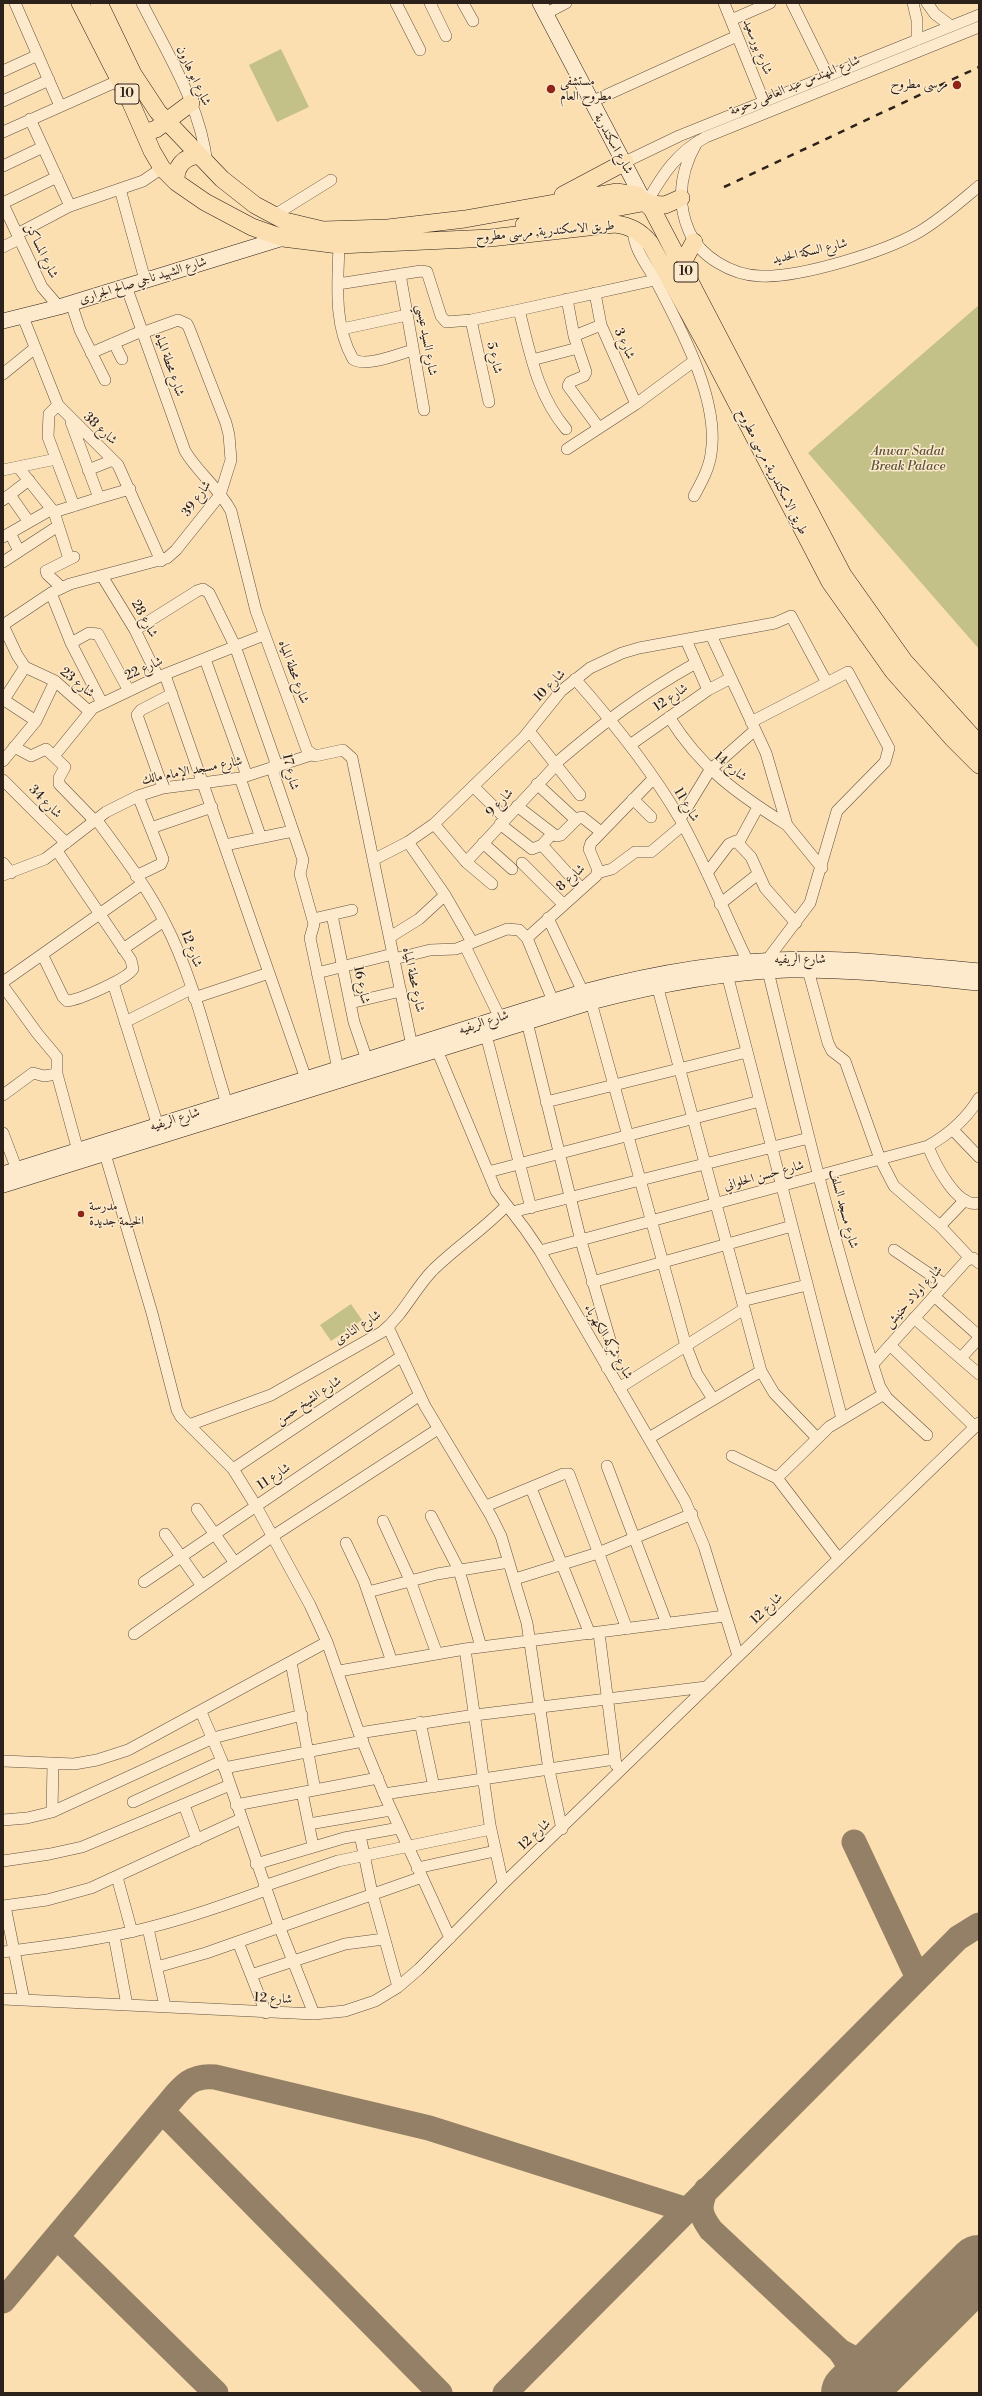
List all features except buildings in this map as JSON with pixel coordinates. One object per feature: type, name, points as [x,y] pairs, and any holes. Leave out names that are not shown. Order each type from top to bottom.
[{"type":"main road","name":"طريق الاسكندرية, مرسى مطروح","points":[[80,3],[120,80],[152,152],[162,168],[176,182],[220,212],[252,227],[283,238],[339,245],[490,238],[610,224],[624,225],[633,228],[645,237],[654,250],[830,582],[893,671],[954,740],[979,765]]},
{"type":"main road","name":"طريق الاسكندرية, مرسى مطروح","points":[[99,3],[133,74],[166,121],[203,160],[238,192],[273,216],[310,228],[348,230],[446,222],[551,202],[616,192],[630,193],[646,202],[682,264],[719,341],[836,564],[904,662],[979,744]]},
{"type":"main road","points":[[144,133],[156,129],[191,103]]},
{"type":"main road","points":[[176,182],[179,165],[188,158],[203,160]]},
{"type":"main road","points":[[551,202],[624,162]]},
{"type":"main road","points":[[490,238],[517,226],[646,202],[665,204],[681,198]]},
{"type":"main road","points":[[682,264],[694,242]]},
{"type":"street","points":[[14,3],[60,106]]},
{"type":"street","name":"شارع ابو هارون","points":[[142,3],[191,103],[203,135],[203,160]]},
{"type":"street","points":[[396,3],[420,50]]},
{"type":"street","points":[[430,3],[446,36]]},
{"type":"street","points":[[463,3],[473,21]]},
{"type":"street","points":[[542,8],[566,3]]},
{"type":"street","name":"شارع بورسعيد","points":[[724,3],[764,102]]},
{"type":"street","points":[[730,20],[770,3]]},
{"type":"street","points":[[792,3],[828,76]]},
{"type":"street","points":[[913,3],[917,20],[917,40]]},
{"type":"street","points":[[927,3],[935,14],[951,26]]},
{"type":"street","name":"شارع اسكندرية","points":[[542,8],[591,102],[646,202]]},
{"type":"street","name":"شارع المهندس عبد العاطى رحومة","points":[[646,202],[669,166],[682,152],[697,142],[881,61],[917,40],[979,15]]},
{"type":"street","name":"شارع المهندس عبد العاطى رحومة","points":[[624,162],[679,136],[828,76],[881,61],[979,27]]},
{"type":"street","points":[[591,102],[737,36]]},
{"type":"street","points":[[3,71],[38,55]]},
{"type":"street","points":[[3,101],[48,80]]},
{"type":"street","points":[[3,132],[120,80]]},
{"type":"street","points":[[30,120],[70,206]]},
{"type":"street","name":"شارع السكة الحديد","points":[[697,142],[683,175],[681,198],[684,218],[694,242],[707,255],[734,270],[759,276],[778,276],[849,258],[906,238],[932,224],[979,186]]},
{"type":"street","points":[[3,166],[43,147]]},
{"type":"street","points":[[3,247],[18,236],[70,206],[142,181],[162,168]]},
{"type":"street","points":[[3,204],[57,177]]},
{"type":"street","points":[[273,216],[331,180]]},
{"type":"street","points":[[120,189],[145,280]]},
{"type":"street","name":"شارع المساكن","points":[[3,204],[42,287],[65,305],[105,380]]},
{"type":"street","points":[[633,228],[636,249],[655,280],[694,361],[711,419],[713,444],[708,466],[694,496]]},
{"type":"street","name":"شارع الشهيد ناجي صالح الجرارى","points":[[3,321],[65,305],[283,238]]},
{"type":"street","points":[[339,245],[337,302],[342,329],[350,354],[357,362],[367,362],[413,350]]},
{"type":"street","points":[[338,284],[400,274],[427,272],[443,321],[471,320],[655,280]]},
{"type":"street","name":"شارع السيد عيسي","points":[[400,274],[424,410]]},
{"type":"street","name":"شارع محطة المياه","points":[[126,286],[185,450],[200,474],[220,495],[231,511],[250,591],[264,635],[307,750],[311,755],[319,756],[343,750],[350,754],[374,860],[412,1046]]},
{"type":"street","name":"شارع 3","points":[[595,293],[601,325],[636,404]]},
{"type":"street","points":[[567,299],[574,336],[586,374],[570,382],[568,386],[599,428]]},
{"type":"street","points":[[519,310],[542,393],[556,418],[566,429]]},
{"type":"street","points":[[342,329],[407,315]]},
{"type":"street","name":"شارع 38","points":[[23,317],[34,348],[58,405],[70,419],[113,460],[130,489],[161,561]]},
{"type":"street","name":"شارع 39","points":[[3,625],[51,593],[62,588],[161,561],[176,550],[220,495],[231,460],[230,435],[189,328],[187,324],[178,320],[142,332]]},
{"type":"street","name":"شارع 5","points":[[471,320],[489,402]]},
{"type":"street","points":[[574,336],[601,325]]},
{"type":"street","points":[[90,353],[142,332]]},
{"type":"street","points":[[114,343],[122,360]]},
{"type":"street","points":[[3,374],[34,348]]},
{"type":"street","points":[[532,360],[578,348]]},
{"type":"street","points":[[567,449],[636,404],[694,361]]},
{"type":"street","points":[[58,405],[49,414],[47,429],[56,459],[74,506]]},
{"type":"street","points":[[70,419],[99,498]]},
{"type":"street","points":[[3,470],[56,459]]},
{"type":"street","points":[[88,470],[113,460]]},
{"type":"street","points":[[18,467],[53,511],[72,558],[46,571],[47,574],[62,588]]},
{"type":"street","points":[[29,480],[6,497],[30,521],[40,538]]},
{"type":"street","points":[[19,551],[6,535],[30,521],[53,511],[130,489]]},
{"type":"street","points":[[3,562],[58,526]]},
{"type":"street","name":"شارع 28","points":[[102,576],[172,694],[204,782],[306,1079]]},
{"type":"street","name":"شارع 17","points":[[135,630],[197,591],[203,590],[209,593],[236,646],[275,760],[274,775],[303,860],[300,874],[313,919],[310,938],[338,1069]]},
{"type":"street","points":[[51,593],[71,644],[102,703]]},
{"type":"street","name":"شارع 10","points":[[374,860],[408,842],[434,824],[529,731],[549,704],[575,679],[590,668],[622,653],[775,623],[791,616],[827,683]]},
{"type":"street","points":[[3,625],[19,660],[25,667],[3,700],[36,721]]},
{"type":"street","points":[[71,644],[89,633],[98,634],[129,691]]},
{"type":"street","name":"شارع 22","points":[[54,756],[89,711],[102,703],[162,676],[264,635]]},
{"type":"street","points":[[710,635],[770,765],[787,825],[822,868]]},
{"type":"street","points":[[686,640],[708,690]]},
{"type":"street","points":[[205,659],[261,838]]},
{"type":"street","name":"شارع 9","points":[[466,862],[556,764],[609,718],[637,698],[696,663]]},
{"type":"street","name":"شارع 23","points":[[25,667],[55,681],[89,711]]},
{"type":"street","points":[[597,873],[612,868],[635,852],[651,852],[681,822],[710,770],[753,726],[848,672],[887,744],[889,753],[885,762],[837,811],[822,868],[810,903],[767,966]]},
{"type":"street","name":"شارع 12","points":[[630,745],[708,690],[731,678]]},
{"type":"street","name":"شارع 11","points":[[575,679],[630,745],[681,822],[707,873],[748,962]]},
{"type":"street","points":[[8,752],[36,721],[55,681]]},
{"type":"street","points":[[163,788],[136,718],[141,710],[172,694]]},
{"type":"street","name":"شارع 14","points":[[669,717],[687,744],[710,770],[758,807],[787,825]]},
{"type":"street","points":[[529,731],[580,794]]},
{"type":"street","points":[[8,752],[31,756],[46,749],[54,756]]},
{"type":"street","name":"شارع مسجد الإمام مالك","points":[[7,874],[31,866],[57,851],[95,820],[138,796],[163,788],[243,777],[311,755]]},
{"type":"street","name":"شارع 12","points":[[54,756],[65,767],[64,772],[58,778],[59,784],[95,820],[139,880],[164,921],[193,994],[227,1104]]},
{"type":"street","name":"شارع 8","points":[[527,938],[597,873],[589,846],[653,779]]},
{"type":"street","name":"شارع 34","points":[[3,780],[66,843]]},
{"type":"street","points":[[537,784],[576,820]]},
{"type":"street","points":[[473,786],[529,848],[536,848],[542,845],[552,834]]},
{"type":"street","points":[[3,982],[43,956],[65,937],[99,914],[163,862],[138,796]]},
{"type":"street","points":[[634,800],[651,817]]},
{"type":"street","points":[[517,806],[556,836],[561,835],[580,817],[584,817],[601,832]]},
{"type":"street","points":[[151,828],[212,807]]},
{"type":"street","points":[[739,842],[758,807]]},
{"type":"street","points":[[434,824],[466,862],[492,884]]},
{"type":"street","points":[[225,845],[293,831]]},
{"type":"street","points":[[707,873],[731,841],[739,842],[751,857],[765,888],[796,923]]},
{"type":"street","points":[[408,842],[445,895],[469,944],[500,1018]]},
{"type":"street","points":[[483,842],[512,869]]},
{"type":"street","points":[[542,845],[581,888]]},
{"type":"street","points":[[43,956],[63,997],[67,1001],[113,983],[130,973],[133,969],[131,960],[57,851]]},
{"type":"street","points":[[3,863],[7,874]]},
{"type":"street","points":[[522,863],[562,904]]},
{"type":"street","points":[[720,904],[758,874]]},
{"type":"street","points":[[390,937],[419,919],[445,895]]},
{"type":"street","points":[[313,919],[352,910]]},
{"type":"street","name":"شارع 16","points":[[332,915],[350,1003],[367,1060]]},
{"type":"street","points":[[548,918],[587,997],[686,1346],[697,1374],[712,1399]]},
{"type":"street","points":[[123,949],[164,921]]},
{"type":"street","points":[[317,973],[343,966],[394,956],[430,950],[447,950],[469,944],[497,932],[513,929],[523,933],[527,938],[553,1001]]},
{"type":"street","name":"شارع الريفيه","points":[[10,1172],[412,1046],[432,1048],[500,1018],[553,1001],[657,986],[809,959],[979,983]]},
{"type":"street","name":"شارع الريفيه","points":[[3,1185],[105,1154],[432,1048],[486,1035],[527,1022],[587,997],[681,970],[748,962],[767,966],[808,970],[881,968],[979,971]]},
{"type":"street","name":"شارع مسجد السلف","points":[[767,966],[809,1138],[873,1364],[884,1394],[927,1435]]},
{"type":"street","points":[[808,970],[828,1043],[832,1051],[845,1061],[880,1159],[899,1192],[940,1226],[975,1260]]},
{"type":"street","points":[[125,1022],[193,994],[269,973]]},
{"type":"street","points":[[727,974],[842,1419]]},
{"type":"street","points":[[113,983],[158,1126]]},
{"type":"street","points":[[3,986],[37,1033],[57,1057],[57,1074],[78,1151]]},
{"type":"street","points":[[657,986],[761,1371],[774,1393],[816,1438]]},
{"type":"street","points":[[350,1003],[401,991]]},
{"type":"street","points":[[527,1022],[581,1241],[612,1350],[612,1360],[607,1368]]},
{"type":"street","points":[[486,1035],[531,1208]]},
{"type":"street","name":"شارع شركه الكهرباء","points":[[432,1048],[498,1196],[540,1252],[692,1514],[704,1546],[738,1656]]},
{"type":"street","points":[[546,1102],[746,1052]]},
{"type":"street","points":[[3,1095],[30,1074],[44,1076],[57,1074]]},
{"type":"street","name":"شارع حسن الحلواني","points":[[540,1252],[928,1146],[953,1130],[964,1119],[979,1098]]},
{"type":"street","points":[[488,1172],[760,1101]]},
{"type":"street","points":[[953,1130],[979,1156]]},
{"type":"street","points":[[3,1133],[10,1172]]},
{"type":"street","points":[[509,1209],[531,1208],[809,1138]]},
{"type":"street","points":[[928,1146],[942,1176],[974,1201],[940,1226]]},
{"type":"street","points":[[105,1154],[152,1313],[177,1410],[189,1425],[233,1469],[273,1536],[327,1642],[361,1737],[384,1794],[450,1938]]},
{"type":"street","name":"شارع النادى","points":[[189,1425],[271,1395],[388,1327],[433,1270],[509,1209]]},
{"type":"street","points":[[592,1282],[792,1226]]},
{"type":"street","points":[[894,1250],[944,1284]]},
{"type":"street","name":"شارع اولاد حنيش","points":[[873,1364],[944,1284],[975,1260]]},
{"type":"street","points":[[619,1388],[686,1346],[743,1305],[807,1285]]},
{"type":"street","points":[[934,1296],[979,1337],[961,1358]]},
{"type":"street","points":[[914,1318],[979,1374]]},
{"type":"street","points":[[388,1327],[438,1429],[486,1506],[500,1536],[515,1579],[530,1640],[549,1770],[562,1829]]},
{"type":"street","points":[[890,1345],[977,1425]]},
{"type":"street","name":"شارع الشيخ حسن","points":[[233,1469],[402,1356]]},
{"type":"street","points":[[649,1438],[761,1371]]},
{"type":"street","points":[[777,1478],[816,1438],[842,1419],[884,1394]]},
{"type":"street","name":"شارع 11","points":[[144,1582],[420,1395]]},
{"type":"street","name":"شارع 12","points":[[3,1999],[166,2006],[266,2013],[314,2014],[345,2011],[360,2007],[398,1987],[977,1425]]},
{"type":"street","points":[[134,1634],[273,1536],[438,1429]]},
{"type":"street","points":[[732,1456],[777,1478],[839,1559]]},
{"type":"street","points":[[607,1466],[667,1624]]},
{"type":"street","points":[[486,1506],[563,1474],[569,1474],[627,1629]]},
{"type":"street","points":[[531,1488],[561,1566],[595,1634],[607,1698],[617,1775]]},
{"type":"street","points":[[197,1509],[235,1563]]},
{"type":"street","points":[[515,1579],[561,1566],[634,1540],[692,1514]]},
{"type":"street","points":[[431,1516],[459,1570],[481,1647]]},
{"type":"street","points":[[383,1521],[410,1580],[437,1654]]},
{"type":"street","points":[[165,1534],[202,1586]]},
{"type":"street","points":[[346,1543],[368,1592],[392,1662]]},
{"type":"street","points":[[368,1592],[410,1580],[509,1562]]},
{"type":"street","points":[[338,1671],[465,1649],[530,1640],[595,1634],[725,1616]]},
{"type":"street","points":[[3,1761],[53,1764],[86,1763],[128,1750],[201,1712],[327,1642]]},
{"type":"street","points":[[465,1649],[491,1829],[503,1884]]},
{"type":"street","points":[[291,1662],[315,1790]]},
{"type":"street","points":[[133,1802],[223,1765],[309,1752],[420,1722],[706,1687]]},
{"type":"street","points":[[201,1712],[223,1765],[256,1864],[292,1962],[314,2014]]},
{"type":"street","points":[[3,1820],[27,1818],[52,1812],[213,1738],[302,1715]]},
{"type":"street","points":[[420,1722],[434,1787]]},
{"type":"street","points":[[384,1794],[615,1759]]},
{"type":"street","points":[[52,1812],[53,1764]]},
{"type":"street","points":[[236,1805],[378,1778]]},
{"type":"street","points":[[3,1861],[50,1854],[82,1847],[230,1785]]},
{"type":"street","points":[[302,1792],[313,1846]]},
{"type":"street","points":[[184,1805],[197,1840]]},
{"type":"street","points":[[309,1824],[391,1810]]},
{"type":"street","points":[[24,2000],[4,1906],[62,1897],[117,1877],[241,1819]]},
{"type":"street","points":[[256,1864],[313,1846],[399,1828]]},
{"type":"street","points":[[3,1952],[114,1936],[148,1928],[202,1912],[329,1864],[491,1829]]},
{"type":"street","points":[[360,1835],[372,1893],[398,1987]]},
{"type":"street","points":[[156,1967],[238,1942],[372,1893],[420,1873],[495,1851]]},
{"type":"street","points":[[117,1877],[132,1932]]},
{"type":"street","points":[[148,1928],[166,2006]]},
{"type":"street","points":[[114,1936],[127,2005]]},
{"type":"street","points":[[251,1975],[345,1944],[384,1939]]},
{"type":"street","points":[[238,1942],[266,2013]]},
{"type":"green space","points":[[281,49],[309,107],[277,122],[249,65]]},
{"type":"green space","name":"Anwar Sadat Break Palace","points":[[979,305],[979,649],[808,453]]},
{"type":"green space","points":[[351,1304],[362,1320],[331,1341],[320,1325]]},
{"type":"taxiway","points":[[854,1842],[918,1978]]},
{"type":"taxiway","points":[[505,2393],[958,1938],[979,1925]]},
{"type":"taxiway","points":[[3,2301],[179,2091],[190,2081],[197,2078],[215,2077],[429,2128],[687,2210]]},
{"type":"taxiway","points":[[162,2111],[440,2393]]},
{"type":"taxiway","points":[[706,2190],[703,2196],[701,2211],[704,2220],[711,2230],[844,2356],[849,2366],[851,2376],[845,2393]]},
{"type":"taxiway","points":[[58,2238],[216,2393]]},
{"type":"taxiway","points":[[840,2351],[859,2360],[873,2361],[903,2342]]},
{"type":"runway","points":[[852,2393],[979,2266]]},
{"type":"railway","points":[[724,187],[979,67]]},
{"type":"place","name":"مرسى مطروح","points":[[957,85]]},
{"type":"place","name":"مستشفى مطروح العام","points":[[551,89]]},
{"type":"place","name":"مدرسة الخيمة جديدة","points":[[81,1214]]}]
